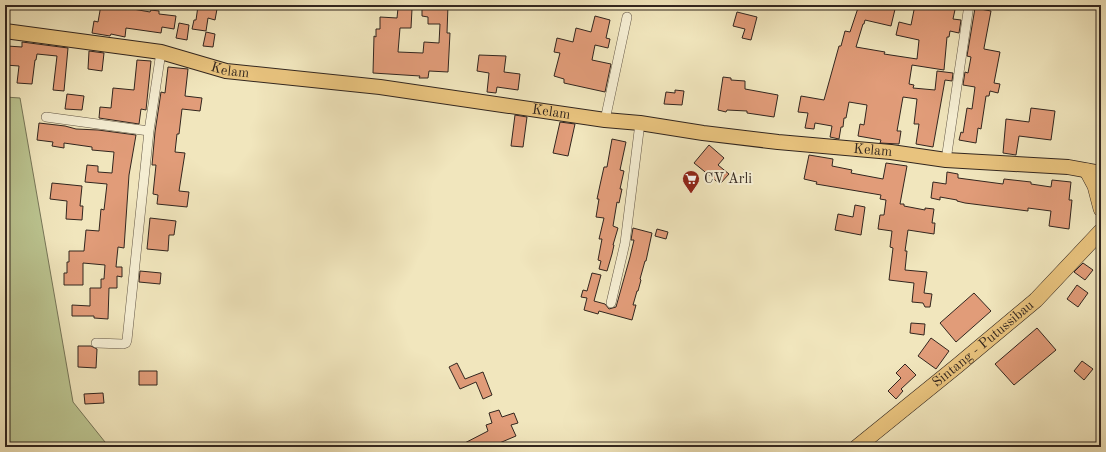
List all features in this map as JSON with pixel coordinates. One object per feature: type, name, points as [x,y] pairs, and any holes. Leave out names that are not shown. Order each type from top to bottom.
[{"type":"highway","points":[[1094,172],[1095,186],[1101,209]]},
{"type":"highway","name":"Sintang - Putussibau","points":[[857,447],[958,366],[1036,300],[1101,231]]},
{"type":"main road","name":"Kelam","points":[[5,31],[161,52],[226,71],[380,87],[711,134],[778,142],[891,152],[946,160],[1068,167],[1094,172]]},
{"type":"street","points":[[946,160],[968,5]]},
{"type":"street","points":[[605,120],[626,17]]},
{"type":"street","points":[[96,343],[123,344],[127,340],[149,131],[161,52]]},
{"type":"street","points":[[46,117],[149,131]]},
{"type":"street","points":[[611,303],[625,243],[640,123]]},
{"type":"green space","points":[[5,97],[20,98],[73,402],[109,447],[5,447]]},
{"type":"building","points":[[101,5],[133,6],[133,9],[150,12],[151,10],[159,11],[159,14],[176,16],[174,29],[162,27],[161,33],[126,28],[125,37],[111,34],[110,36],[92,33],[94,21],[98,22]]},
{"type":"building","points":[[436,5],[448,5],[447,33],[450,33],[448,72],[429,71],[428,78],[419,78],[420,76],[373,73],[374,36],[376,37],[376,29],[380,29],[380,17],[397,18],[398,8],[412,9],[411,28],[400,28],[398,52],[423,53],[424,42],[439,43],[440,24],[428,24],[428,17],[422,16],[422,7],[436,7]]},
{"type":"building","points":[[859,5],[896,5],[891,26],[865,20],[856,47],[885,52],[884,54],[917,59],[919,40],[896,35],[899,22],[911,25],[915,5],[956,5],[953,19],[961,20],[959,33],[950,31],[949,37],[947,37],[944,70],[912,65],[909,84],[914,85],[913,88],[935,90],[937,71],[953,73],[952,81],[945,80],[933,147],[916,144],[919,124],[914,124],[917,99],[903,97],[897,131],[901,131],[899,144],[880,143],[881,140],[858,136],[860,124],[864,125],[867,105],[849,102],[846,118],[844,118],[843,127],[841,127],[839,139],[830,137],[832,126],[815,123],[814,129],[805,128],[808,113],[798,112],[801,96],[824,100],[839,46],[841,46],[845,31],[850,32]]},
{"type":"building","points":[[198,6],[217,9],[215,20],[208,18],[206,31],[192,29],[194,20],[196,20]]},
{"type":"building","points":[[975,8],[991,11],[984,49],[1000,52],[994,83],[1000,84],[998,93],[990,91],[989,96],[986,96],[981,129],[978,128],[976,143],[959,140],[961,132],[963,133],[967,108],[972,109],[975,87],[963,85],[965,72],[968,73],[971,57],[967,56]]},
{"type":"building","points":[[737,12],[757,17],[751,40],[742,38],[745,29],[733,26]]},
{"type":"building","points":[[595,16],[610,20],[606,38],[610,39],[608,48],[595,45],[592,60],[611,64],[605,92],[564,83],[564,79],[554,76],[560,53],[554,52],[557,38],[573,42],[576,28],[591,32]]},
{"type":"building","points":[[179,23],[189,25],[187,40],[176,38]]},
{"type":"building","points":[[206,32],[215,34],[213,47],[203,46]]},
{"type":"building","points":[[22,42],[68,48],[64,91],[53,90],[57,56],[37,54],[32,84],[17,83],[19,66],[5,65],[7,46],[22,47]]},
{"type":"building","points":[[89,51],[104,53],[102,71],[88,69]]},
{"type":"building","points":[[479,55],[506,56],[504,72],[520,74],[518,90],[497,87],[496,93],[487,92],[489,73],[477,71]]},
{"type":"building","points":[[137,60],[151,61],[146,110],[141,109],[139,124],[99,118],[100,107],[111,108],[113,88],[134,90]]},
{"type":"building","points":[[168,67],[188,69],[185,96],[202,98],[200,111],[182,109],[179,134],[177,134],[175,152],[185,153],[179,191],[189,192],[187,207],[157,204],[158,195],[153,194],[156,165],[152,165],[155,132],[161,92],[165,93]]},
{"type":"building","points":[[723,77],[731,78],[731,80],[745,81],[745,89],[778,95],[774,117],[747,113],[747,111],[727,110],[726,112],[718,110]]},
{"type":"building","points":[[675,90],[684,91],[682,105],[664,104],[666,92],[675,93]]},
{"type":"building","points":[[67,94],[84,96],[82,110],[65,109]]},
{"type":"building","points":[[1031,108],[1055,111],[1051,140],[1019,136],[1016,155],[1003,153],[1006,119],[1029,122]]},
{"type":"building","points":[[515,115],[527,117],[523,147],[511,146]]},
{"type":"building","points":[[560,122],[575,124],[568,156],[553,153]]},
{"type":"building","points":[[39,123],[65,126],[76,129],[136,135],[129,175],[124,248],[118,247],[116,267],[122,267],[122,277],[117,276],[117,288],[109,288],[108,319],[94,318],[94,316],[72,316],[72,305],[90,306],[90,288],[101,288],[101,279],[104,279],[105,265],[83,263],[83,285],[64,285],[64,273],[67,273],[69,251],[84,251],[86,230],[99,231],[101,209],[104,210],[107,184],[85,182],[87,165],[98,166],[98,172],[112,173],[114,152],[92,150],[92,147],[64,143],[64,148],[52,146],[53,142],[37,140]]},
{"type":"building","points":[[612,139],[626,142],[620,170],[624,171],[620,189],[622,189],[619,203],[617,202],[613,226],[618,228],[607,271],[599,269],[601,261],[598,260],[602,239],[599,239],[604,218],[596,217],[599,199],[597,199],[604,167],[607,167]]},
{"type":"building","points":[[709,145],[724,158],[718,165],[729,174],[720,184],[694,163]]},
{"type":"building","points":[[809,155],[833,159],[832,166],[852,170],[851,173],[883,179],[886,163],[907,166],[900,204],[925,210],[925,208],[934,209],[932,223],[935,223],[934,234],[908,230],[905,251],[907,251],[905,270],[927,272],[924,293],[932,294],[930,307],[925,307],[923,303],[912,302],[914,283],[889,280],[893,248],[890,247],[892,231],[878,229],[880,215],[884,215],[886,200],[880,199],[881,195],[816,184],[817,182],[804,179]]},
{"type":"building","points":[[947,172],[958,174],[958,178],[1003,184],[1004,179],[1031,182],[1031,184],[1051,187],[1052,180],[1071,182],[1069,200],[1072,200],[1069,229],[1049,226],[1051,211],[1028,208],[1028,211],[965,203],[940,197],[940,200],[931,198],[933,182],[946,184]]},
{"type":"building","points":[[52,183],[82,186],[80,206],[83,206],[82,220],[66,219],[67,201],[50,199]]},
{"type":"building","points":[[855,205],[865,207],[861,235],[835,230],[838,214],[853,217]]},
{"type":"building","points":[[150,218],[176,221],[174,235],[169,235],[168,251],[147,249]]},
{"type":"building","points":[[633,228],[652,233],[646,261],[640,279],[641,280],[633,305],[636,305],[632,320],[599,311],[598,314],[584,310],[587,298],[581,297],[583,290],[587,291],[592,273],[601,275],[594,301],[605,304],[609,309],[616,307],[634,240],[631,240]]},
{"type":"building","points":[[657,229],[668,232],[666,239],[655,236]]},
{"type":"building","points":[[1083,263],[1093,270],[1085,280],[1074,272]]},
{"type":"building","points":[[140,271],[161,273],[160,284],[139,282]]},
{"type":"building","points":[[1077,285],[1088,293],[1078,307],[1067,299]]},
{"type":"building","points":[[974,293],[991,311],[956,342],[940,323]]},
{"type":"building","points":[[911,323],[925,324],[924,335],[910,333]]},
{"type":"building","points":[[1037,328],[1056,350],[1014,385],[995,364]]},
{"type":"building","points":[[931,338],[949,351],[936,369],[918,356]]},
{"type":"building","points":[[78,346],[91,346],[97,349],[96,368],[78,367]]},
{"type":"building","points":[[1082,361],[1093,369],[1084,380],[1074,371]]},
{"type":"building","points":[[457,363],[465,379],[483,372],[492,395],[483,399],[476,382],[460,389],[449,367]]},
{"type":"building","points":[[905,364],[916,375],[901,389],[903,391],[896,399],[888,391],[901,378],[896,373]]},
{"type":"building","points":[[139,371],[157,371],[157,385],[139,385]]},
{"type":"building","points":[[103,393],[104,403],[85,404],[84,394]]},
{"type":"building","points":[[499,410],[502,417],[514,413],[518,423],[511,425],[516,436],[490,447],[457,447],[488,431],[486,425],[492,423],[489,413]]},
{"type":"place","name":"CV Arli","points":[[691,194]]}]
